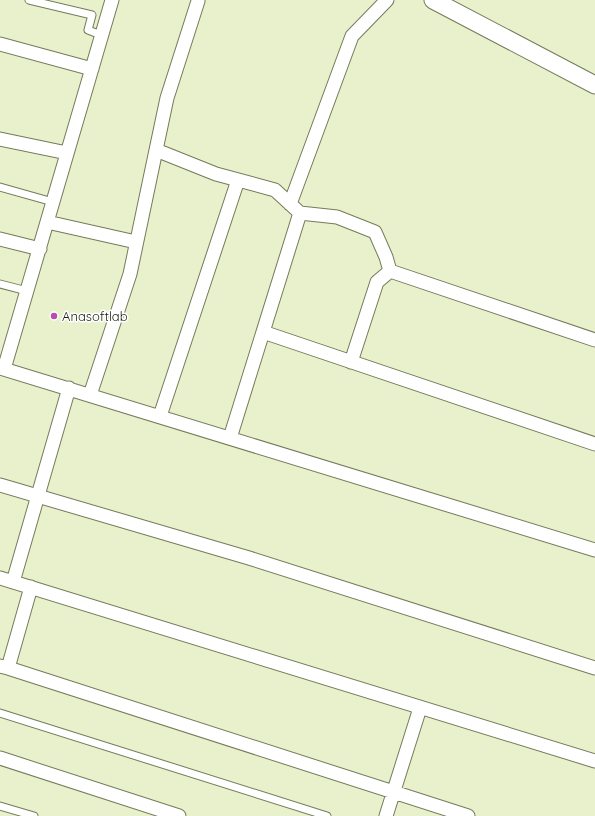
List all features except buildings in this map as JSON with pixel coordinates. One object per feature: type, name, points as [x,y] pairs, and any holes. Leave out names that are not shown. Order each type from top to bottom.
[{"type":"street","points":[[112,0],[40,249],[2,369],[69,388],[595,550]]},
{"type":"street","points":[[90,395],[130,274],[167,98],[197,0]]},
{"type":"street","points":[[290,204],[352,36],[387,0]]},
{"type":"street","points":[[433,0],[595,85]]},
{"type":"street","points":[[0,44],[92,69]]},
{"type":"street","points":[[0,139],[67,153]]},
{"type":"street","points":[[156,150],[216,174],[275,190],[300,213],[337,217],[375,232],[386,257],[390,271]]},
{"type":"street","points":[[160,416],[238,180]]},
{"type":"street","points":[[230,438],[300,213]]},
{"type":"street","points":[[47,222],[136,242]]},
{"type":"street","points":[[0,239],[40,249]]},
{"type":"street","points":[[390,271],[595,340]]},
{"type":"street","points":[[351,362],[377,282],[390,271]]},
{"type":"street","points":[[263,332],[595,444]]},
{"type":"street","points":[[69,388],[38,496],[6,580],[595,761]]},
{"type":"street","points":[[0,485],[249,558],[595,668]]},
{"type":"street","points":[[31,587],[4,667],[468,816]]},
{"type":"street","points":[[386,816],[420,708]]},
{"type":"street","points":[[0,758],[179,816]]},
{"type":"lane","points":[[29,0],[92,15],[88,30],[101,35]]},
{"type":"lane","points":[[0,187],[53,202]]},
{"type":"lane","points":[[0,284],[27,291]]},
{"type":"lane","points":[[0,713],[327,816]]},
{"type":"lane","points":[[0,806],[34,816]]},
{"type":"place","name":"Anasoftlab","points":[[54,316]]}]
